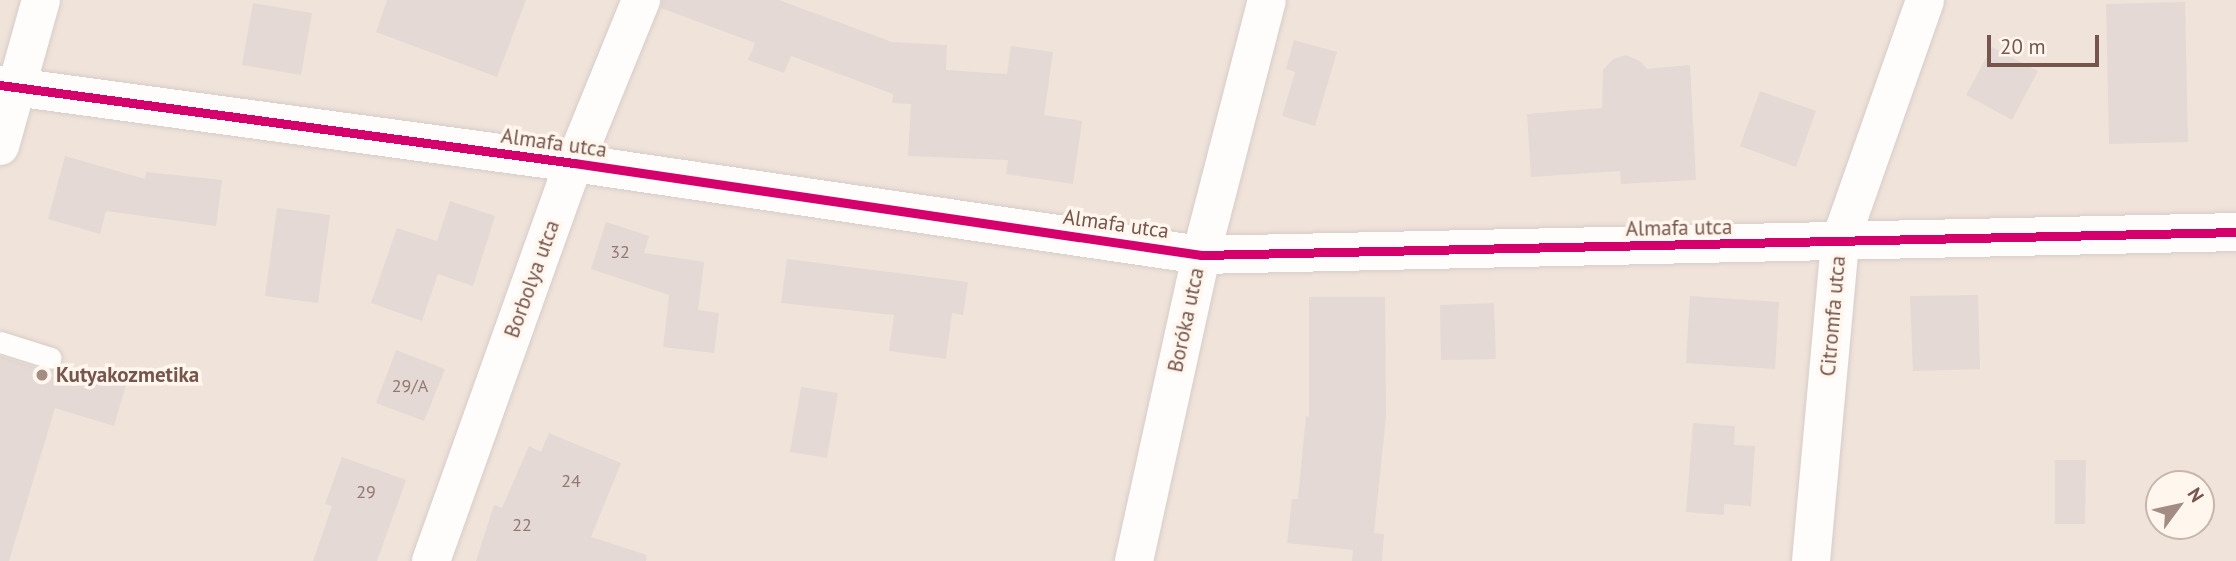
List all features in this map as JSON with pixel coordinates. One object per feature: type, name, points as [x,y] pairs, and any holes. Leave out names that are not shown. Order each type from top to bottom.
[{"type":"street","points":[[0,146],[8,86],[41,0]]},
{"type":"street","name":"Borbolya utca","points":[[432,561],[574,163],[641,0]]},
{"type":"street","name":"Boróka utca","points":[[1134,561],[1200,254],[1267,0]]},
{"type":"street","name":"Citromfa utca","points":[[1811,561],[1840,242],[1925,0]]},
{"type":"street","name":"Almafa utca","points":[[8,86],[574,163],[1200,254],[2236,232]]},
{"type":"lane","points":[[0,342],[51,358]]},
{"type":"shaded area","points":[[0,0],[2236,0],[2236,561],[0,561]]},
{"type":"building","points":[[387,0],[526,0],[497,77],[376,32]]},
{"type":"building","points":[[662,0],[779,0],[892,42],[947,45],[946,70],[1007,74],[1011,46],[1053,52],[1044,115],[1082,121],[1073,184],[1006,174],[1008,160],[908,156],[911,104],[892,103],[893,94],[791,56],[784,73],[748,60],[755,43],[661,8]]},
{"type":"building","points":[[2185,2],[2188,142],[2109,144],[2106,4]]},
{"type":"building","points":[[253,3],[312,13],[301,75],[242,65]]},
{"type":"building","points":[[1294,40],[1337,52],[1315,126],[1282,116],[1295,72],[1286,69]]},
{"type":"building","points":[[1992,47],[2038,71],[2012,120],[1966,95]]},
{"type":"building","points":[[1626,55],[1640,61],[1647,69],[1690,65],[1696,180],[1621,184],[1620,171],[1531,177],[1527,114],[1602,108],[1603,70],[1613,59]]},
{"type":"building","points":[[1760,91],[1816,111],[1796,167],[1740,146]]},
{"type":"building","points":[[65,156],[145,179],[146,172],[222,180],[216,226],[106,211],[100,234],[48,219]]},
{"type":"building","points":[[450,201],[495,216],[473,286],[438,274],[422,321],[371,303],[397,228],[437,241]]},
{"type":"building","points":[[277,208],[330,215],[318,303],[265,296]]},
{"type":"building","points":[[606,222],[649,236],[644,253],[704,262],[698,310],[719,313],[714,353],[663,347],[669,295],[591,269]]},
{"type":"building","points":[[787,259],[968,282],[963,315],[952,313],[946,359],[889,351],[894,315],[781,303]]},
{"type":"building","points":[[1978,295],[1980,369],[1913,371],[1910,296]]},
{"type":"building","points":[[1690,296],[1779,302],[1775,369],[1686,363]]},
{"type":"building","points":[[1309,297],[1385,297],[1386,417],[1374,533],[1384,534],[1382,561],[1352,561],[1353,550],[1287,543],[1292,499],[1298,499],[1306,416],[1309,417]]},
{"type":"building","points":[[1494,303],[1496,359],[1441,360],[1440,305]]},
{"type":"building","points":[[396,350],[445,369],[424,421],[376,403]]},
{"type":"building","points":[[0,356],[47,371],[61,367],[126,385],[114,426],[55,408],[9,561],[0,561]]},
{"type":"building","points":[[801,387],[838,393],[827,458],[790,452]]},
{"type":"building","points":[[1693,423],[1735,426],[1734,445],[1755,446],[1751,506],[1724,504],[1724,515],[1686,512]]},
{"type":"building","points":[[549,433],[621,463],[591,537],[647,555],[646,561],[476,561],[494,505],[502,508],[529,446],[541,452]]},
{"type":"building","points":[[342,457],[406,480],[377,561],[313,561],[332,506],[325,504]]},
{"type":"building","points":[[2055,460],[2086,460],[2085,524],[2055,524]]},
{"type":"cycle path","points":[[0,85],[574,163],[1201,255],[2236,232]]},
{"type":"place","name":"Kutyakozmetika","points":[[42,375]]}]
